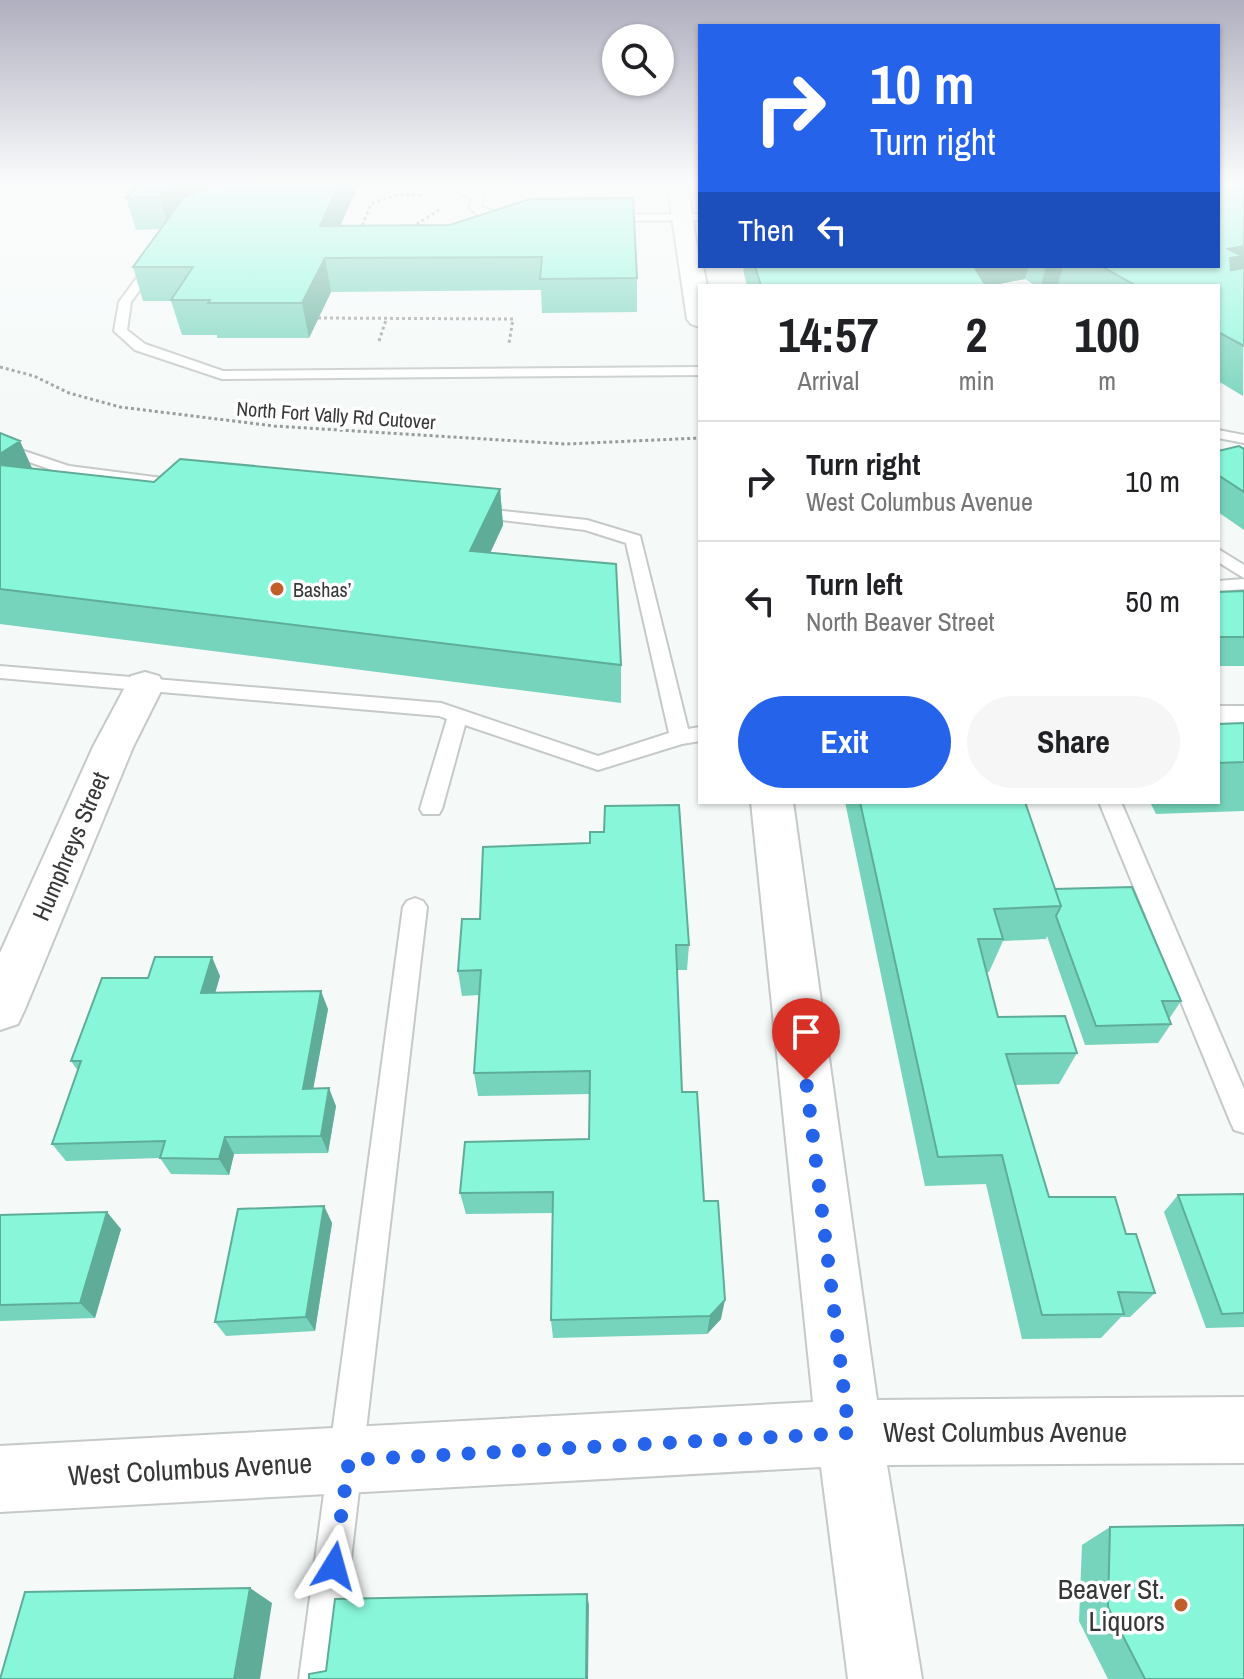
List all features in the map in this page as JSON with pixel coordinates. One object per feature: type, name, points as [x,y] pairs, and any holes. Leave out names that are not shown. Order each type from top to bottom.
[{"type":"street","points":[[695,261],[698,294]]},
{"type":"street","name":"Humphreys Street","points":[[0,1009],[113,747],[145,685]]},
{"type":"street","points":[[1220,719],[1244,719]]},
{"type":"street","points":[[772,804],[849,1433],[885,1679]]},
{"type":"street","name":"West Columbus Avenue","points":[[0,1479],[849,1433],[1244,1430]]},
{"type":"lane","points":[[154,261],[125,302],[120,331],[140,347],[222,375],[698,371]]},
{"type":"lane","points":[[1220,434],[1244,439]]},
{"type":"lane","points":[[0,447],[67,470],[194,486]]},
{"type":"lane","points":[[0,672],[441,710],[598,763],[690,735],[634,540],[587,525],[451,511]]},
{"type":"lane","points":[[1220,555],[1244,573]]},
{"type":"lane","points":[[1220,586],[1244,584]]},
{"type":"lane","points":[[431,809],[458,716]]},
{"type":"lane","points":[[1111,804],[1244,1121]]},
{"type":"lane","points":[[318,1679],[349,1460],[386,1117],[415,907]]},
{"type":"path","points":[[322,307],[317,320],[513,319],[509,343]]},
{"type":"path","points":[[379,341],[386,320]]},
{"type":"path","name":"North Fort Vally Rd Cutover","points":[[0,367],[34,376],[69,393],[120,407],[274,426],[566,444],[698,438]]},
{"type":"building","points":[[137,261],[323,261],[302,303],[171,300],[193,267],[133,267]]},
{"type":"building","points":[[542,261],[636,261],[637,278],[540,279]]},
{"type":"building","points":[[1220,261],[1230,261],[1231,270],[1244,268],[1244,346],[1220,333],[1220,284],[1133,284],[1105,268],[1220,268]]},
{"type":"building","points":[[756,268],[975,268],[985,284],[760,284]]},
{"type":"building","points":[[0,433],[20,441],[0,454]]},
{"type":"building","points":[[1239,446],[1244,449],[1244,492],[1220,476],[1220,451]]},
{"type":"building","points":[[180,459],[500,489],[470,551],[616,564],[621,665],[0,589],[0,465],[154,482]]},
{"type":"building","points":[[1244,591],[1244,637],[1220,637],[1220,592]]},
{"type":"building","points":[[1244,723],[1244,762],[1220,763],[1220,724]]},
{"type":"building","points":[[860,804],[1026,804],[1061,906],[994,909],[1003,939],[978,939],[998,1017],[1065,1016],[1077,1053],[1006,1054],[1049,1197],[1115,1197],[1126,1234],[1136,1234],[1155,1293],[1118,1292],[1124,1314],[1042,1315],[1002,1155],[938,1157]]},
{"type":"building","points":[[679,805],[689,945],[676,945],[682,1092],[697,1092],[704,1201],[718,1201],[725,1300],[710,1316],[551,1320],[553,1192],[460,1193],[465,1142],[589,1139],[590,1071],[474,1073],[481,970],[458,971],[462,919],[480,919],[483,847],[590,843],[590,832],[604,832],[605,806]]},
{"type":"building","points":[[1132,887],[1181,1001],[1162,1001],[1171,1024],[1096,1026],[1056,916],[1061,906],[1055,889]]},
{"type":"building","points":[[155,957],[212,957],[201,993],[321,991],[303,1089],[329,1088],[321,1136],[225,1137],[219,1159],[160,1158],[165,1141],[52,1144],[81,1061],[71,1061],[102,978],[148,978]]},
{"type":"building","points":[[1244,1194],[1244,1313],[1222,1314],[1178,1195]]},
{"type":"building","points":[[324,1206],[306,1317],[215,1322],[238,1209]]},
{"type":"building","points":[[107,1212],[80,1303],[0,1305],[0,1215]]},
{"type":"building","points":[[1244,1525],[1244,1679],[1145,1679],[1108,1607],[1110,1527]]},
{"type":"building","points":[[250,1588],[234,1679],[0,1679],[25,1592]]},
{"type":"building","points":[[587,1594],[586,1679],[309,1679],[309,1674],[326,1671],[335,1599]]},
{"type":"place","name":"Bashas’","points":[[277,589]]},
{"type":"place","name":"Beaver St. Liquors","points":[[1181,1605]]},
{"type":"route","points":[[334,1566],[349,1460],[849,1433],[806,1080]]}]
